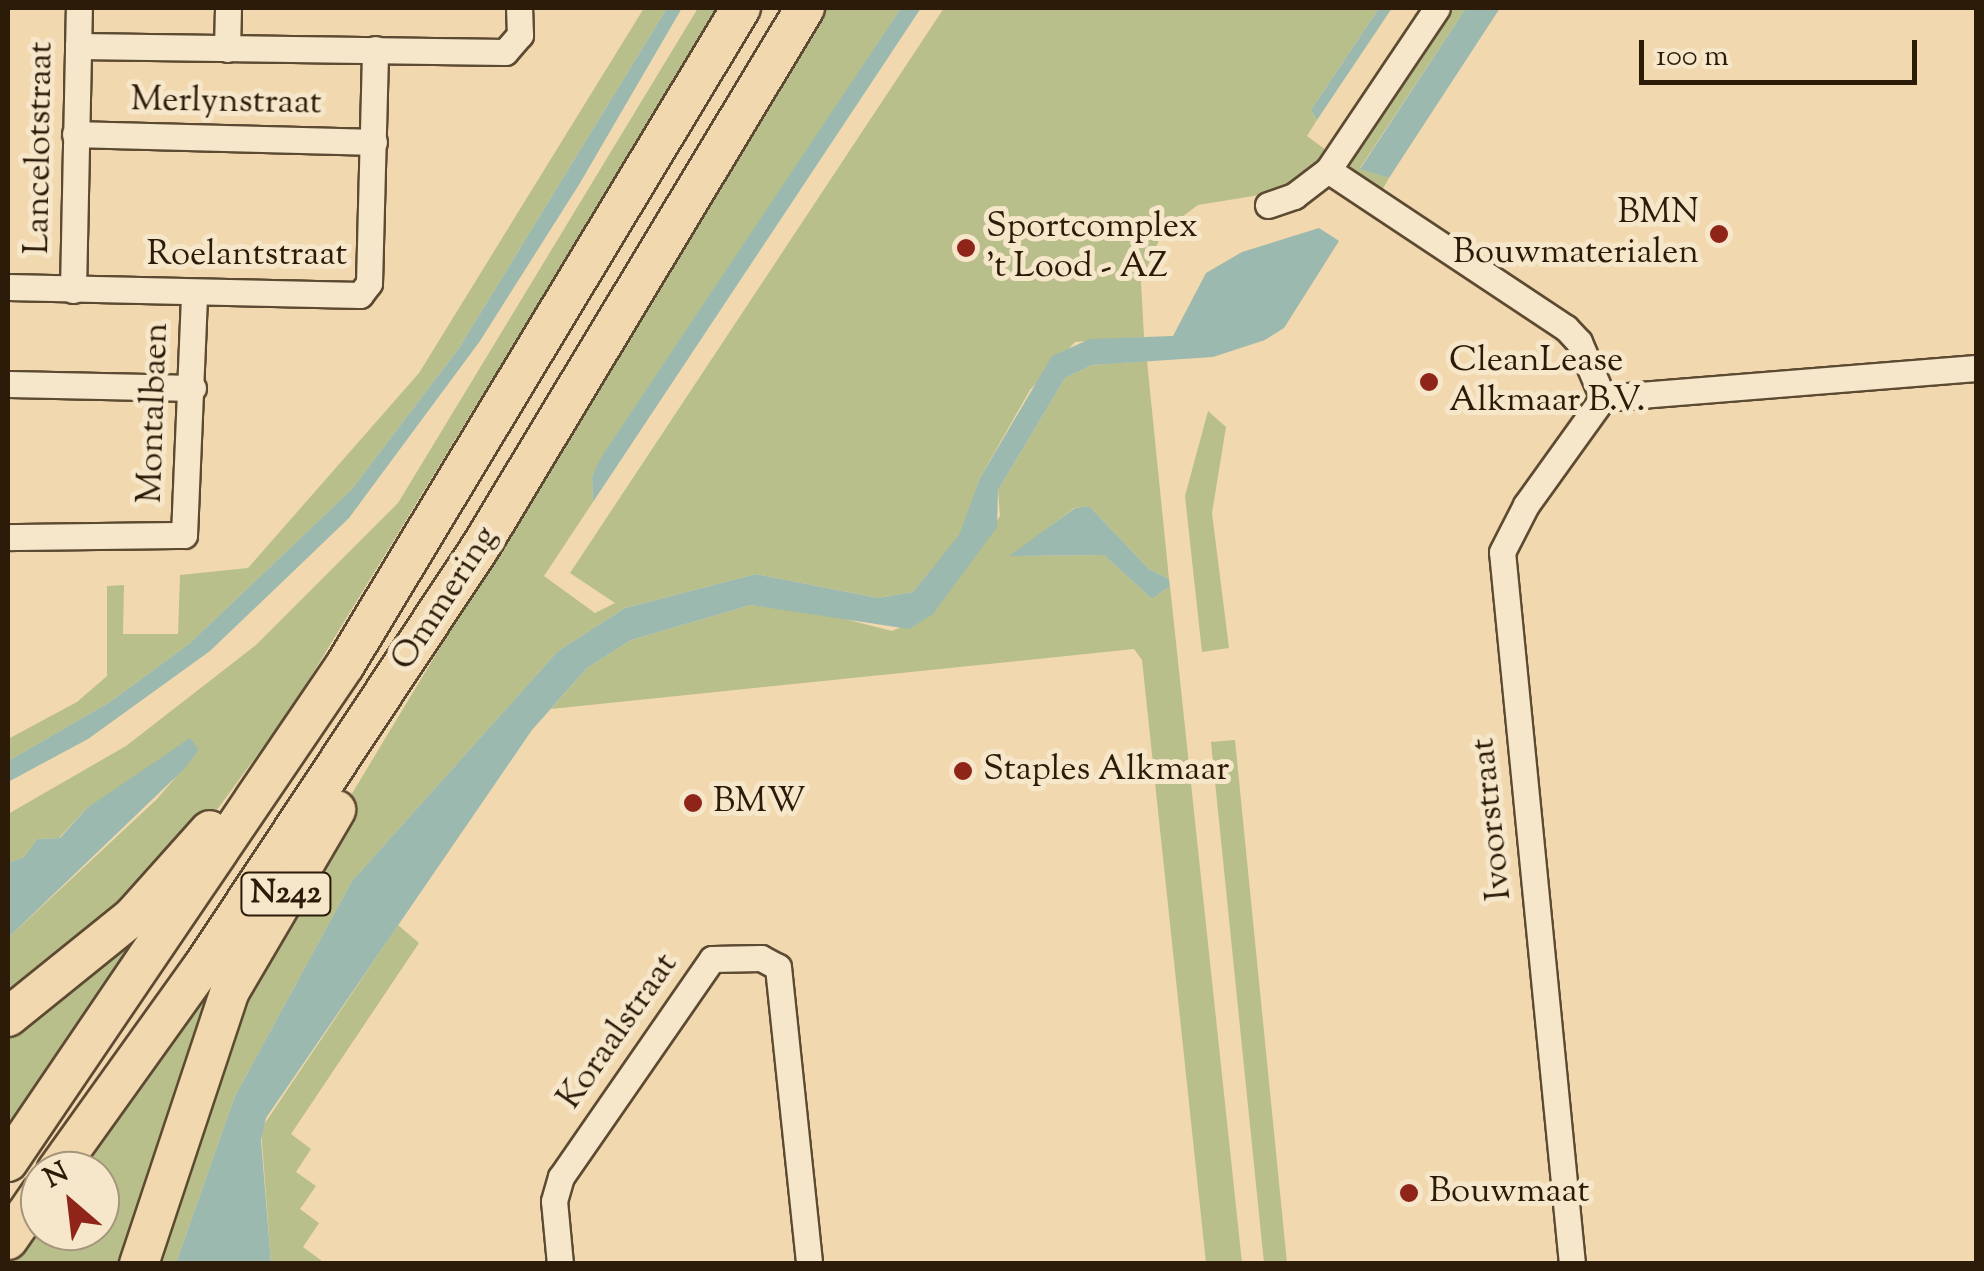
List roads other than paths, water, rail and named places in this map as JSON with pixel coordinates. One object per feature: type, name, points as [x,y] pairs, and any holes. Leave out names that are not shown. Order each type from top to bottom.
[{"type":"highway","name":"Ommering","points":[[8,1162],[345,666],[741,8]]},
{"type":"highway","name":"Ommering","points":[[70,1151],[203,966],[482,546],[806,8]]},
{"type":"highway","name":"N242","points":[[139,1264],[230,991],[482,546]]},
{"type":"highway","name":"N242","points":[[8,1016],[78,965],[167,882],[345,666]]},
{"type":"street","name":"Lancelotstraat","points":[[74,290],[79,8]]},
{"type":"street","points":[[227,49],[228,8]]},
{"type":"street","points":[[78,46],[505,52],[520,34],[520,8]]},
{"type":"street","points":[[1268,206],[1294,196],[1328,170],[1437,8]]},
{"type":"street","name":"Roelantstraat","points":[[8,287],[360,295],[369,283],[375,49]]},
{"type":"street","name":"Merlynstraat","points":[[75,134],[374,142]]},
{"type":"street","points":[[1328,170],[1566,328],[1580,342],[1604,398],[1976,368]]},
{"type":"street","name":"Montalbaen","points":[[8,536],[184,535],[194,388],[194,294]]},
{"type":"street","points":[[8,384],[194,388]]},
{"type":"street","name":"Ivoorstraat","points":[[1572,1264],[1502,552],[1526,505],[1604,398]]},
{"type":"street","name":"Koraalstraat","points":[[560,1264],[554,1201],[561,1177],[712,960],[761,958],[778,967],[808,1264]]},
{"type":"water","points":[[667,8],[682,8],[580,183],[480,341],[349,518],[210,651],[88,739],[8,782],[8,761],[110,702],[190,643],[352,489],[459,348]]},
{"type":"water","points":[[901,8],[921,8],[593,502],[592,476],[600,459]]},
{"type":"water","points":[[1379,8],[1392,8],[1317,120],[1311,110]]},
{"type":"water","points":[[1466,8],[1500,8],[1389,178],[1360,169]]},
{"type":"water","points":[[1319,228],[1339,241],[1284,328],[1265,340],[1213,357],[1092,365],[1065,378],[998,490],[997,527],[933,614],[909,629],[751,605],[631,640],[587,668],[532,730],[266,1118],[261,1140],[271,1263],[176,1263],[235,1096],[352,881],[558,651],[625,608],[756,574],[878,598],[913,592],[959,535],[980,478],[1052,356],[1090,339],[1173,336],[1206,273],[1242,252]]},
{"type":"water","points":[[1089,506],[1149,569],[1169,579],[1170,586],[1152,599],[1104,555],[1009,556],[1075,508]]},
{"type":"water","points":[[190,738],[199,750],[184,769],[8,938],[8,863],[24,857],[37,839],[60,838],[87,808]]},
{"type":"place","name":"BMN Bouwmaterialen","points":[[1719,234]]},
{"type":"place","name":"Sportcomplex 't Lood - AZ","points":[[966,248]]},
{"type":"place","name":"CleanLease Alkmaar B.V.","points":[[1429,382]]},
{"type":"place","name":"Staples Alkmaar","points":[[963,771]]},
{"type":"place","name":"BMW","points":[[693,803]]},
{"type":"place","name":"Bouwmaat","points":[[1409,1193]]}]
